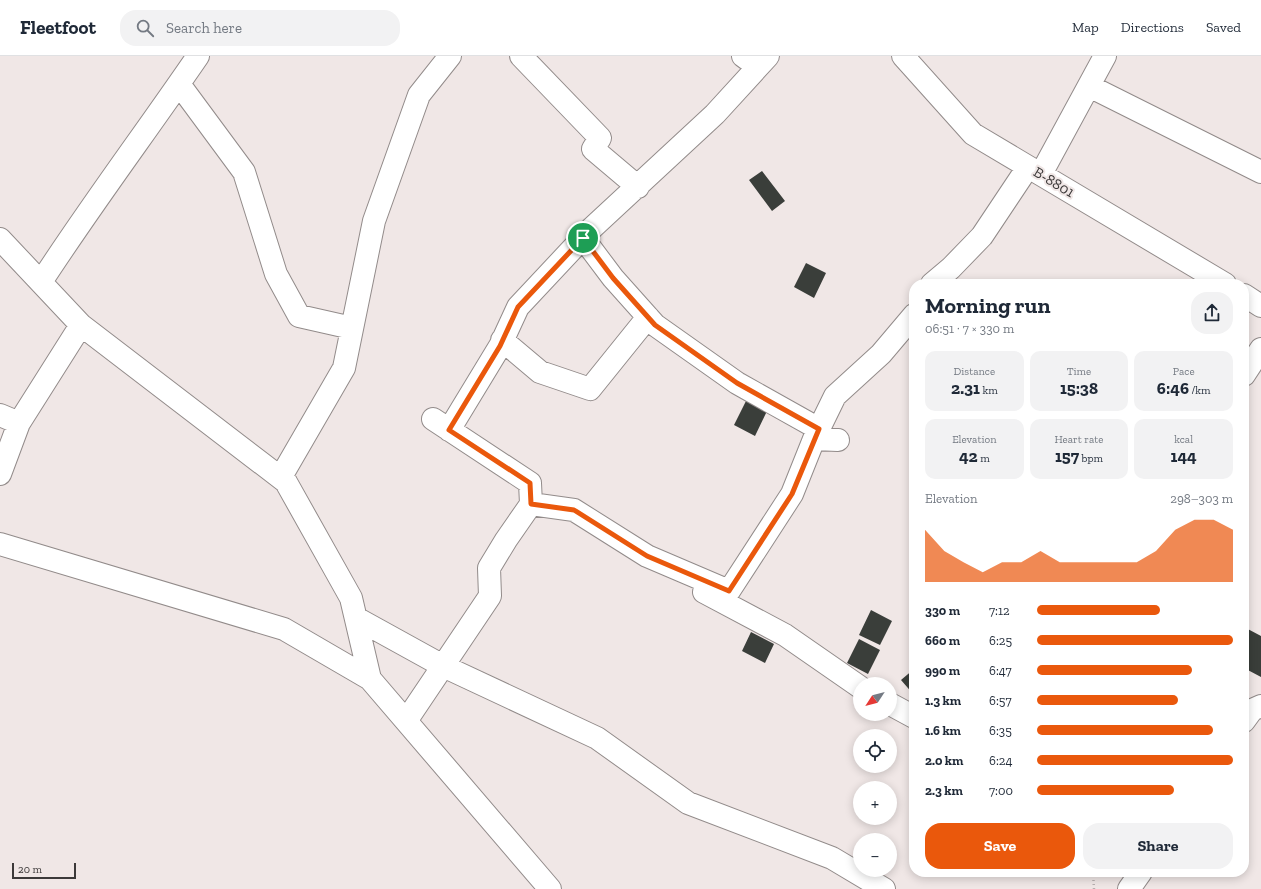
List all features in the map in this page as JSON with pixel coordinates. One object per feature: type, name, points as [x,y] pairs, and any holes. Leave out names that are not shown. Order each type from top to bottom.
[{"type":"street","points":[[41,282],[79,222],[198,56]]},
{"type":"street","points":[[370,679],[352,598],[282,475],[344,368],[374,221],[419,95],[450,56]]},
{"type":"street","points":[[521,56],[600,138],[593,149],[638,187]]},
{"type":"street","name":"B-8801","points":[[903,56],[973,134],[1217,279]]},
{"type":"street","points":[[938,279],[951,268],[982,236],[1035,171],[1089,86],[1105,56]]},
{"type":"street","points":[[406,721],[490,596],[490,568],[506,540],[531,504],[530,483],[441,425],[502,340],[518,307],[583,238],[715,114],[756,60]]},
{"type":"street","points":[[179,84],[244,172],[276,274],[299,316],[352,328]]},
{"type":"street","points":[[1089,86],[1261,172]]},
{"type":"street","points":[[583,238],[613,278],[655,325],[737,383],[817,434],[838,440]]},
{"type":"street","points":[[0,239],[81,325],[286,482]]},
{"type":"street","points":[[1249,298],[1261,306]]},
{"type":"street","points":[[502,340],[540,372],[590,389],[648,317]]},
{"type":"street","points":[[531,504],[574,510],[647,556],[729,591],[792,494],[817,434],[835,396],[881,354],[909,321]]},
{"type":"street","points":[[0,474],[9,419],[81,325]]},
{"type":"street","points":[[1249,367],[1261,349]]},
{"type":"street","points":[[0,544],[284,629],[370,679],[550,889]]},
{"type":"street","points":[[694,576],[690,585],[785,635],[853,682]]},
{"type":"street","points":[[356,618],[443,666],[597,738],[688,803],[832,858],[884,889]]},
{"type":"street","points":[[1249,699],[1261,695]]},
{"type":"street","points":[[1249,714],[1252,710],[1261,706]]},
{"type":"street","points":[[897,708],[909,714]]},
{"type":"street","points":[[1129,889],[1137,877]]},
{"type":"path","points":[[1093,877],[1094,889]]},
{"type":"building","points":[[762,171],[785,201],[772,211],[749,180]]},
{"type":"building","points":[[806,263],[826,273],[814,298],[794,287]]},
{"type":"building","points":[[746,401],[767,411],[755,436],[734,425]]},
{"type":"building","points":[[871,610],[892,621],[880,645],[859,635]]},
{"type":"building","points":[[1249,630],[1261,636],[1261,677],[1249,671]]},
{"type":"building","points":[[751,632],[774,644],[765,663],[742,651]]},
{"type":"building","points":[[859,639],[880,650],[868,674],[847,663]]},
{"type":"building","points":[[909,673],[909,689],[901,680]]},
{"type":"route","points":[[583,238],[613,278],[655,325],[737,383],[819,429],[792,494],[729,591],[647,556],[574,510],[531,504],[530,483],[449,430],[500,346],[518,307],[583,238]]}]
